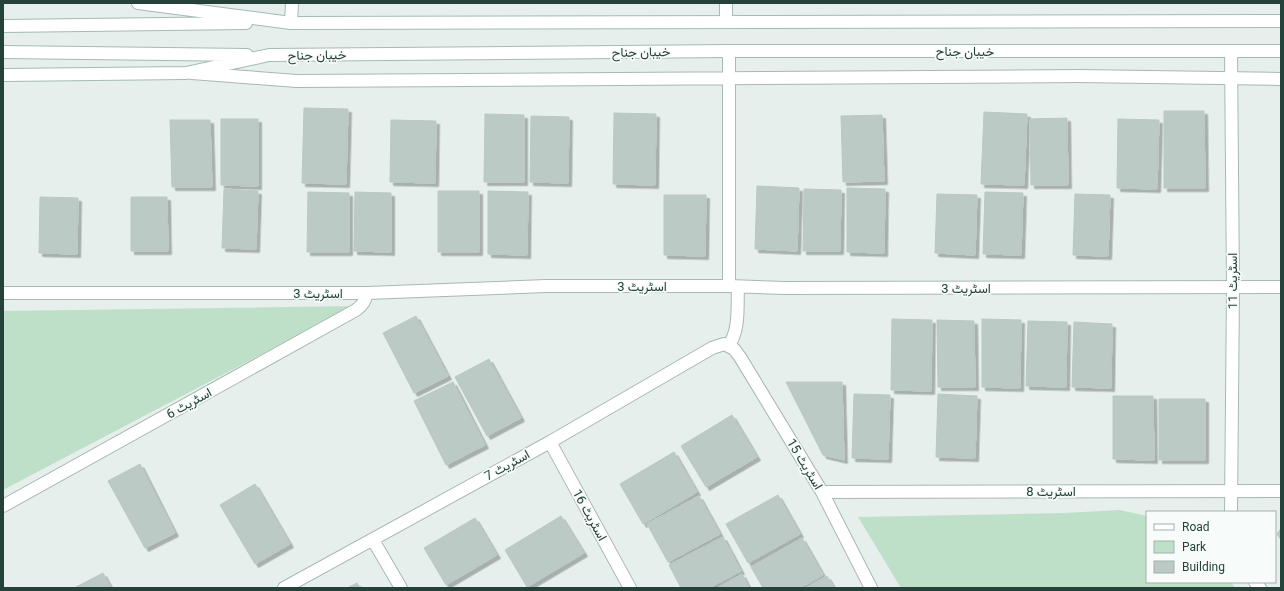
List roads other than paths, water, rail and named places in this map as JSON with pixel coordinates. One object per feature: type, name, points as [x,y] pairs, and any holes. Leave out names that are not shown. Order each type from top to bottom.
[{"type":"street","points":[[138,3],[291,23]]},
{"type":"street","points":[[291,23],[292,3]]},
{"type":"street","points":[[726,3],[726,22]]},
{"type":"street","points":[[3,26],[291,23],[1281,21]]},
{"type":"street","points":[[729,51],[733,287],[736,328],[734,338],[729,345]]},
{"type":"street","name":"خیبان جناح","points":[[3,75],[186,73],[269,55],[729,51],[1281,51]]},
{"type":"street","name":"اسٹریٹ 11","points":[[1231,51],[1231,511]]},
{"type":"street","points":[[3,52],[269,55]]},
{"type":"street","points":[[186,73],[297,81],[1079,76],[1281,79]]},
{"type":"street","name":"اسٹریٹ 3","points":[[3,293],[367,293],[546,286],[786,288],[1281,287]]},
{"type":"street","name":"اسٹریٹ 6","points":[[3,506],[356,310],[362,306],[367,293]]},
{"type":"street","name":"اسٹریٹ 7","points":[[284,588],[550,442],[712,348],[724,344],[729,345]]},
{"type":"street","name":"اسٹریٹ 15","points":[[729,345],[740,357],[822,492],[871,588]]},
{"type":"street","name":"اسٹریٹ 16","points":[[550,442],[630,588]]},
{"type":"street","name":"اسٹریٹ 8","points":[[822,492],[1281,491]]},
{"type":"street","points":[[373,540],[401,588]]}]
